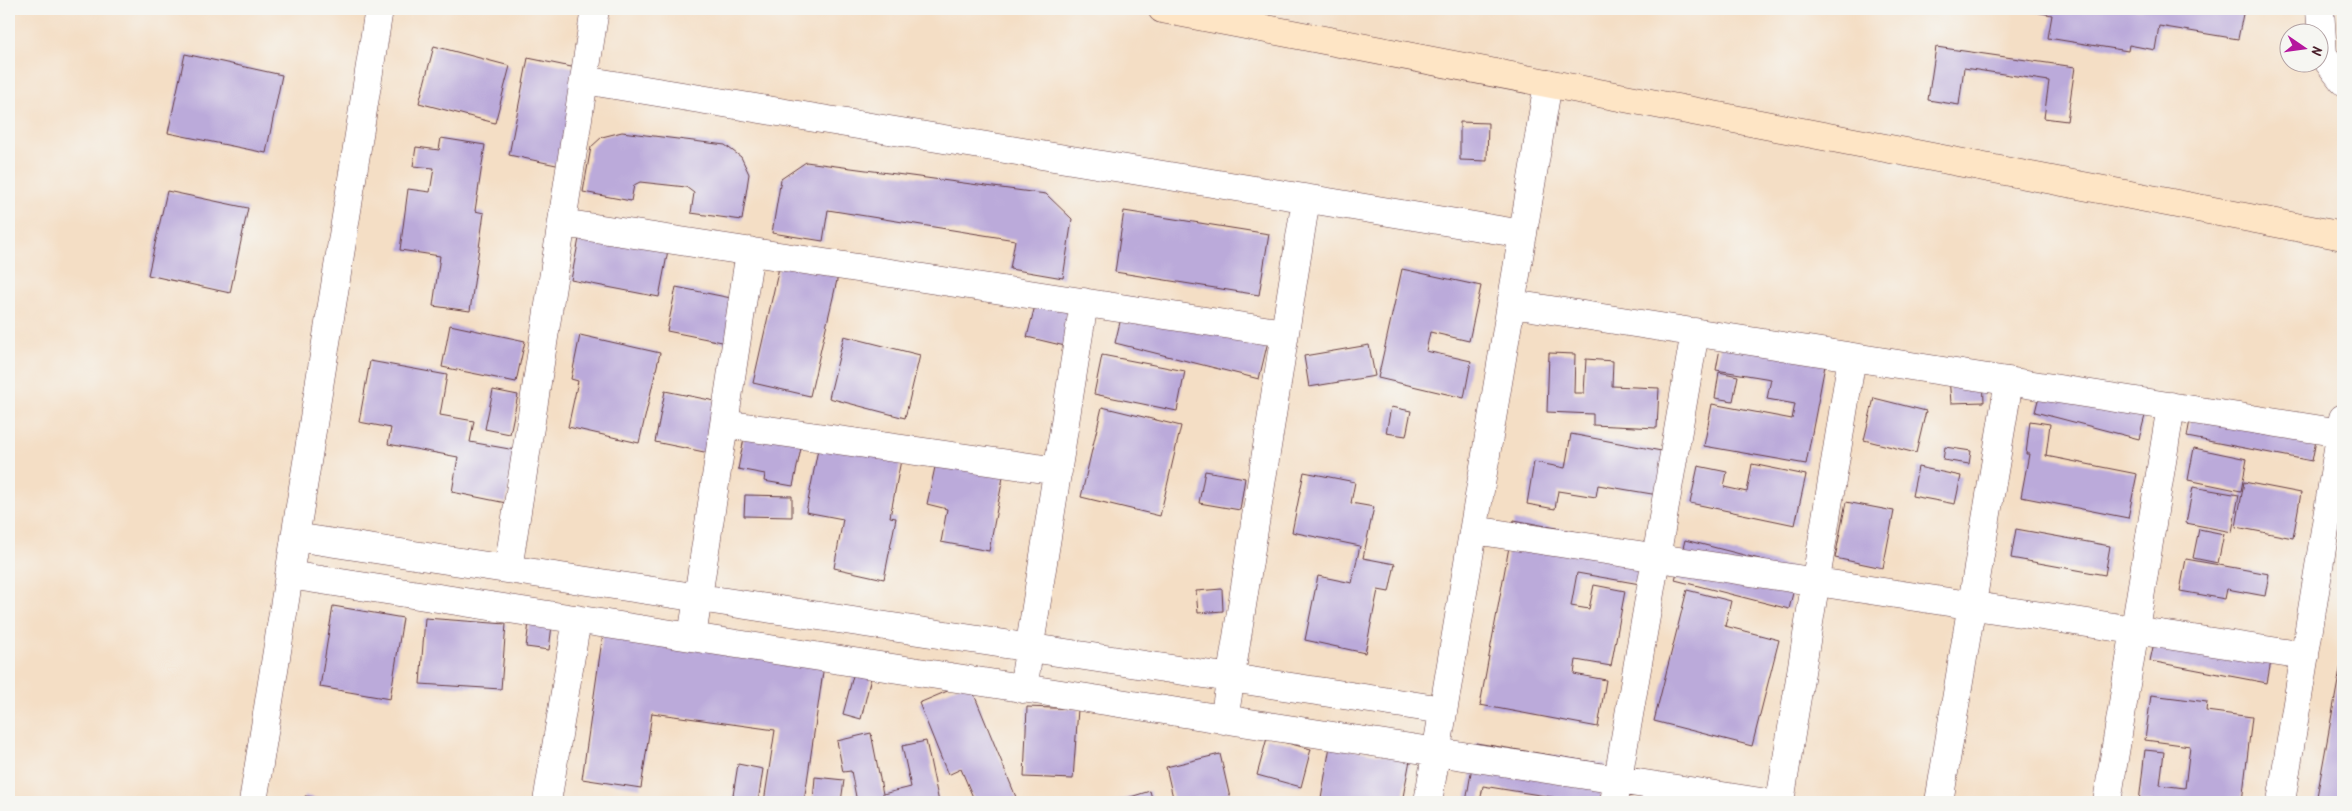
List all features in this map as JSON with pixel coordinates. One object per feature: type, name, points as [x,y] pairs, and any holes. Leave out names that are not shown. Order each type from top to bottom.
[{"type":"main road","points":[[1162,9],[2343,236]]},
{"type":"street","points":[[253,802],[379,9]]},
{"type":"street","points":[[508,569],[595,9]]},
{"type":"street","points":[[2320,9],[2323,55],[2343,82]]},
{"type":"street","points":[[584,80],[1523,234]]},
{"type":"street","points":[[1428,802],[1548,83]]},
{"type":"street","points":[[1224,720],[1306,199]]},
{"type":"street","points":[[562,223],[1284,333]]},
{"type":"street","points":[[692,637],[750,251]]},
{"type":"street","points":[[1023,689],[1084,302]]},
{"type":"street","points":[[1512,304],[2171,406],[2342,425],[2281,802]]},
{"type":"street","points":[[1616,791],[1695,332]]},
{"type":"street","points":[[1780,802],[1852,357]]},
{"type":"street","points":[[1940,802],[2009,381]]},
{"type":"street","points":[[2107,802],[2171,406]]},
{"type":"street","points":[[724,424],[1058,472]]},
{"type":"street","points":[[1474,530],[2305,656]]},
{"type":"street","points":[[295,537],[1443,710]]},
{"type":"street","points":[[289,575],[1436,753],[1616,791],[1761,802]]},
{"type":"street","points":[[546,802],[576,619]]},
{"type":"building","points":[[2019,9],[2244,9],[2238,39],[2159,26],[2155,50],[2129,45],[2128,51],[2048,38],[2052,15]]},
{"type":"building","points":[[434,46],[510,66],[495,123],[419,103]]},
{"type":"building","points":[[1936,47],[2075,67],[2067,121],[2044,118],[2049,81],[1964,68],[1959,105],[1928,100]]},
{"type":"building","points":[[185,54],[282,75],[266,153],[168,133]]},
{"type":"building","points":[[528,58],[581,69],[561,166],[509,155]]},
{"type":"building","points":[[1460,122],[1488,123],[1487,161],[1460,160]]},
{"type":"building","points":[[622,132],[725,145],[741,157],[749,174],[742,220],[691,213],[694,193],[686,187],[640,182],[634,185],[631,201],[583,192],[591,147],[602,137]]},
{"type":"building","points":[[441,138],[485,145],[475,211],[484,213],[470,311],[433,306],[440,256],[400,250],[408,189],[430,192],[434,168],[413,166],[416,147],[439,150]]},
{"type":"building","points":[[806,162],[1046,194],[1072,219],[1063,278],[1010,269],[1015,240],[828,210],[823,241],[772,233],[781,179]]},
{"type":"building","points":[[167,191],[248,208],[230,293],[148,275]]},
{"type":"building","points":[[1124,211],[1269,234],[1259,295],[1115,272]]},
{"type":"building","points":[[582,223],[670,240],[659,297],[571,280]]},
{"type":"building","points":[[783,250],[841,263],[810,396],[753,383]]},
{"type":"building","points":[[1402,269],[1481,286],[1469,341],[1430,332],[1426,351],[1471,361],[1464,398],[1378,378]]},
{"type":"building","points":[[676,287],[736,299],[727,343],[667,331]]},
{"type":"building","points":[[1126,297],[1270,333],[1259,379],[1115,343]]},
{"type":"building","points":[[1037,298],[1074,307],[1065,346],[1027,337]]},
{"type":"building","points":[[450,325],[525,341],[516,382],[442,367]]},
{"type":"building","points":[[1724,327],[1829,345],[1806,464],[1704,446],[1712,404],[1792,419],[1795,404],[1767,399],[1771,379],[1716,370]]},
{"type":"building","points":[[580,335],[660,353],[639,443],[568,427],[578,381],[571,379]]},
{"type":"building","points":[[844,336],[920,355],[905,418],[829,398]]},
{"type":"building","points":[[1369,345],[1375,376],[1309,387],[1304,356]]},
{"type":"building","points":[[1549,353],[1575,354],[1574,393],[1584,393],[1586,359],[1613,361],[1612,386],[1659,388],[1657,428],[1593,425],[1593,414],[1547,412]]},
{"type":"building","points":[[1102,355],[1185,371],[1177,411],[1094,394]]},
{"type":"building","points":[[370,361],[447,375],[440,415],[474,421],[470,442],[515,450],[506,503],[452,492],[458,457],[388,444],[391,428],[359,422]]},
{"type":"building","points":[[1719,372],[1738,376],[1733,401],[1715,398]]},
{"type":"building","points":[[1983,375],[1984,402],[1951,403],[1949,377]]},
{"type":"building","points":[[2043,380],[2147,408],[2139,439],[2035,412]]},
{"type":"building","points":[[493,390],[518,395],[510,434],[485,429]]},
{"type":"building","points":[[665,391],[730,404],[719,455],[655,442]]},
{"type":"building","points":[[1874,398],[1926,411],[1916,453],[1864,440]]},
{"type":"building","points":[[1102,407],[1181,426],[1160,516],[1081,497]]},
{"type":"building","points":[[1391,407],[1411,411],[1406,436],[1386,433]]},
{"type":"building","points":[[2192,409],[2320,420],[2312,461],[2187,437]]},
{"type":"building","points":[[2030,421],[2050,424],[2046,456],[2137,474],[2128,518],[2021,497],[2029,454],[2026,454]]},
{"type":"building","points":[[747,423],[804,434],[793,486],[764,481],[765,474],[738,469]]},
{"type":"building","points":[[1571,434],[1672,453],[1664,496],[1598,485],[1596,497],[1558,491],[1555,509],[1527,504],[1534,462],[1565,468]]},
{"type":"building","points":[[819,444],[901,460],[890,517],[896,518],[884,579],[834,568],[843,519],[806,512]]},
{"type":"building","points":[[1945,447],[1971,451],[1969,464],[1943,460]]},
{"type":"building","points":[[2194,448],[2247,459],[2241,491],[2188,480]]},
{"type":"building","points":[[937,458],[1004,472],[989,551],[941,542],[947,509],[927,504]]},
{"type":"building","points":[[1752,464],[1806,475],[1795,525],[1690,503],[1698,466],[1727,472],[1724,487],[1747,492]]},
{"type":"building","points":[[1918,467],[1961,476],[1955,504],[1912,496]]},
{"type":"building","points":[[1205,471],[1245,478],[1240,510],[1199,503]]},
{"type":"building","points":[[1304,472],[1355,482],[1351,503],[1374,507],[1363,558],[1395,564],[1389,592],[1378,590],[1365,653],[1305,640],[1318,576],[1352,583],[1360,546],[1292,532]]},
{"type":"building","points":[[2244,482],[2301,493],[2293,538],[2236,527]]},
{"type":"building","points":[[2193,487],[2239,495],[2232,532],[2186,523]]},
{"type":"building","points":[[745,495],[792,496],[792,517],[744,516]]},
{"type":"building","points":[[1846,502],[1894,511],[1883,568],[1835,558]]},
{"type":"building","points":[[1514,520],[1647,545],[1640,584],[1577,573],[1571,606],[1589,609],[1594,585],[1625,591],[1611,666],[1576,660],[1574,674],[1606,680],[1598,727],[1480,705]]},
{"type":"building","points":[[2016,529],[2110,546],[2105,575],[2011,558]]},
{"type":"building","points":[[2199,529],[2224,534],[2218,563],[2193,558]]},
{"type":"building","points":[[1685,540],[1799,569],[1789,609],[1675,580]]},
{"type":"building","points":[[2186,559],[2269,574],[2265,596],[2227,589],[2225,599],[2180,591]]},
{"type":"building","points":[[1222,589],[1223,611],[1198,613],[1196,591]]},
{"type":"building","points":[[1687,590],[1731,601],[1725,626],[1779,640],[1752,746],[1654,721]]},
{"type":"building","points":[[333,606],[403,618],[390,699],[320,687]]},
{"type":"building","points":[[425,618],[506,624],[501,689],[420,684]]},
{"type":"building","points":[[529,622],[552,625],[549,650],[526,647]]},
{"type":"building","points":[[2158,624],[2274,645],[2267,683],[2150,661]]},
{"type":"building","points":[[603,633],[824,665],[804,802],[764,802],[775,730],[652,713],[641,788],[582,779]]},
{"type":"building","points":[[2342,659],[2343,802],[2316,802]]},
{"type":"building","points":[[855,668],[872,673],[861,719],[843,714]]},
{"type":"building","points":[[969,682],[1018,802],[975,802],[961,769],[948,775],[919,703]]},
{"type":"building","points":[[2151,695],[2207,702],[2206,711],[2252,717],[2242,802],[2139,802],[2145,750],[2164,752],[2160,785],[2185,788],[2190,746],[2145,740]]},
{"type":"building","points":[[1027,707],[1078,709],[1073,779],[1024,777]]},
{"type":"building","points":[[871,733],[883,794],[911,787],[902,746],[926,741],[939,802],[857,802],[851,771],[843,772],[837,741]]},
{"type":"building","points":[[1267,738],[1311,749],[1301,787],[1257,775]]},
{"type":"building","points":[[1476,743],[1606,764],[1600,802],[1583,802],[1483,786],[1480,802],[1466,802]]},
{"type":"building","points":[[1330,746],[1410,760],[1402,802],[1339,802],[1321,799]]},
{"type":"building","points":[[1220,754],[1231,802],[1174,802],[1166,767]]},
{"type":"building","points":[[738,764],[763,769],[758,802],[732,802]]},
{"type":"building","points":[[815,777],[844,780],[841,802],[813,802]]},
{"type":"building","points":[[1150,791],[1153,802],[1114,802]]},
{"type":"building","points":[[305,796],[332,801],[332,802],[304,802]]}]
